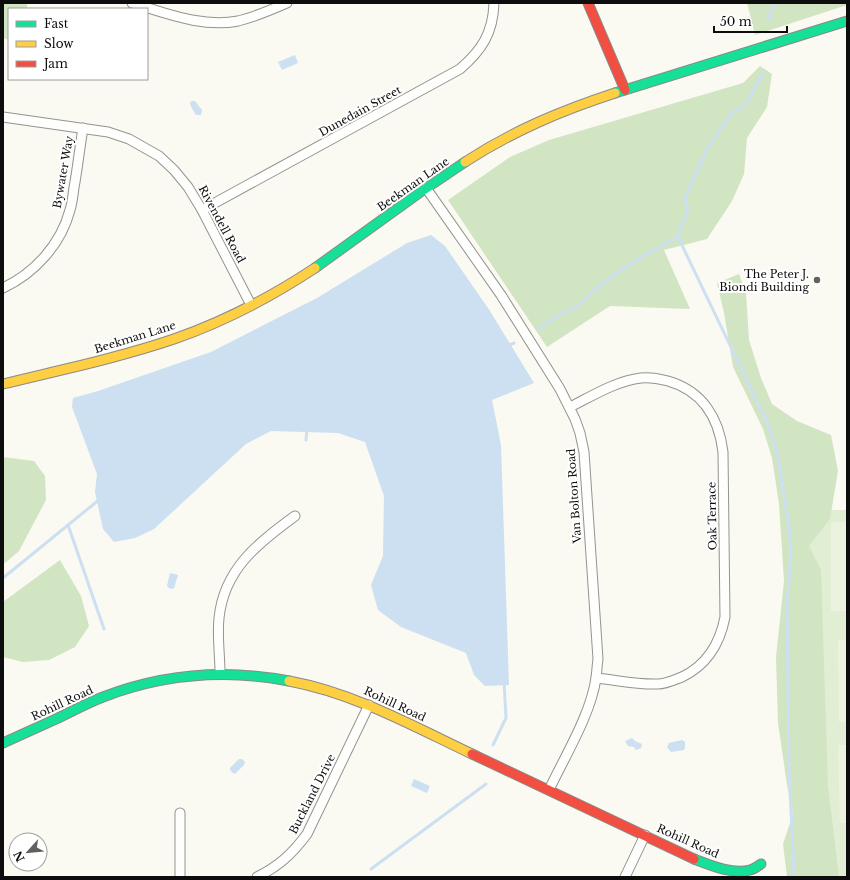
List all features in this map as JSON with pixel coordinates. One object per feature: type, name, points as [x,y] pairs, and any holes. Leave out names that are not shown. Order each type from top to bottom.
[{"type":"street","points":[[132,3],[189,20],[214,23],[237,21],[287,3]]},
{"type":"street","name":"Dunedain Street","points":[[202,210],[460,69],[476,55],[487,37],[494,15],[494,3]]},
{"type":"street","points":[[588,3],[625,90]]},
{"type":"street","name":"Beekman Lane","points":[[3,384],[98,361],[174,339],[209,326],[251,306],[330,258],[426,188],[486,149],[542,120],[625,90],[847,21]]},
{"type":"street","name":"Rivendell Road","points":[[3,116],[108,132],[129,139],[159,156],[174,170],[188,187],[202,210],[251,306]]},
{"type":"street","name":"Bywater Way","points":[[3,288],[15,282],[44,258],[56,242],[66,224],[71,209],[83,128]]},
{"type":"street","name":"Van Bolton Road","points":[[426,188],[501,295],[570,407],[580,433],[584,452],[598,659],[596,678],[590,701],[584,717],[549,790]]},
{"type":"street","name":"Oak Terrace","points":[[570,407],[624,382],[636,379],[658,379],[675,383],[691,392],[705,404],[714,418],[721,435],[723,452],[725,616],[718,642],[702,664],[690,673],[674,680],[660,684],[642,684],[596,678]]},
{"type":"street","points":[[220,673],[219,619],[227,586],[235,571],[253,549],[295,516]]},
{"type":"street","name":"Rohill Road","points":[[3,743],[102,698],[164,680],[220,673],[269,676],[324,688],[369,705],[645,835],[720,868],[738,871],[750,870],[761,864]]},
{"type":"street","name":"Buckland Drive","points":[[257,877],[283,861],[296,850],[307,834],[369,705]]},
{"type":"street","points":[[180,813],[180,877]]},
{"type":"street","points":[[625,877],[645,835]]},
{"type":"green space","points":[[3,3],[27,3],[27,8],[8,8],[8,40],[3,38]]},
{"type":"green space","points":[[747,3],[847,3],[847,5],[755,35]]},
{"type":"green space","points":[[760,66],[772,74],[767,107],[747,138],[744,174],[732,201],[707,239],[664,250],[690,309],[610,306],[547,347],[448,200],[510,157],[549,140],[743,83]]},
{"type":"green space","points":[[739,274],[746,293],[749,340],[761,378],[772,404],[797,421],[831,435],[838,471],[830,519],[809,546],[821,570],[828,786],[839,877],[787,877],[783,844],[793,814],[787,785],[778,723],[776,657],[784,581],[779,504],[772,458],[763,429],[733,367],[724,313],[717,283]]},
{"type":"green space","points":[[3,457],[34,461],[45,476],[46,500],[19,551],[5,563],[3,561]]},
{"type":"green space","points":[[798,510],[847,510],[847,877],[818,877]]},
{"type":"green space","points":[[831,522],[847,522],[847,611],[831,611]]},
{"type":"green space","points":[[60,560],[81,596],[89,626],[75,647],[49,660],[23,662],[3,657],[3,602]]},
{"type":"green space","points":[[838,640],[847,640],[847,722],[839,722]]},
{"type":"green space","points":[[838,745],[847,745],[847,823],[840,823]]},
{"type":"water","points":[[295,55],[298,63],[282,70],[278,62]]},
{"type":"water","points":[[192,101],[195,101],[202,110],[201,115],[195,114],[190,104]]},
{"type":"water","points":[[431,235],[445,246],[490,311],[534,383],[492,400],[501,445],[509,685],[485,686],[474,675],[466,653],[401,627],[378,610],[371,585],[383,556],[384,496],[365,442],[338,433],[271,431],[246,444],[154,529],[135,538],[114,542],[103,529],[95,492],[97,474],[72,407],[73,398],[98,391],[211,352],[317,298],[407,243]]},
{"type":"water","points":[[170,573],[178,575],[174,588],[172,589],[167,586]]},
{"type":"water","points":[[632,738],[642,744],[641,748],[636,750],[634,747],[628,746],[625,741]]},
{"type":"water","points":[[682,740],[685,742],[684,750],[671,752],[667,747],[669,743]]},
{"type":"water","points":[[239,759],[242,759],[245,762],[235,774],[230,770],[230,768]]},
{"type":"water","points":[[414,779],[430,786],[427,793],[411,786]]},
{"type":"waterway","points":[[768,20],[774,3]]},
{"type":"waterway","points":[[763,73],[746,104],[732,113],[708,147],[685,197],[687,217],[682,224],[678,237],[766,420],[777,452],[790,532],[791,556],[787,604],[789,772],[794,867],[792,877]]},
{"type":"waterway","points":[[539,328],[562,313],[580,304],[597,288],[633,262],[678,237]]},
{"type":"waterway","points":[[507,346],[514,343]]},
{"type":"waterway","points":[[306,440],[307,428]]},
{"type":"waterway","points":[[3,578],[100,499]]},
{"type":"waterway","points":[[68,525],[104,629]]},
{"type":"waterway","points":[[493,745],[506,718],[504,681]]},
{"type":"waterway","points":[[371,869],[486,784]]},
{"type":"traffic: fast","points":[[615,93],[847,21]]},
{"type":"traffic: fast","points":[[315,268],[419,193],[465,162]]},
{"type":"traffic: fast","points":[[3,743],[97,699],[149,683],[195,676],[218,675],[242,675],[289,681]]},
{"type":"traffic: fast","points":[[694,859],[721,869],[736,871],[750,870],[761,864]]},
{"type":"traffic: slow","points":[[465,162],[519,131],[575,107],[615,93]]},
{"type":"traffic: slow","points":[[3,384],[132,352],[174,339],[229,317],[281,289],[315,268]]},
{"type":"traffic: slow","points":[[289,681],[313,686],[360,702],[472,754]]},
{"type":"traffic: jam","points":[[588,3],[625,90]]},
{"type":"traffic: jam","points":[[472,754],[694,859]]},
{"type":"place","name":"The Peter J. Biondi Building","points":[[817,280]]}]
